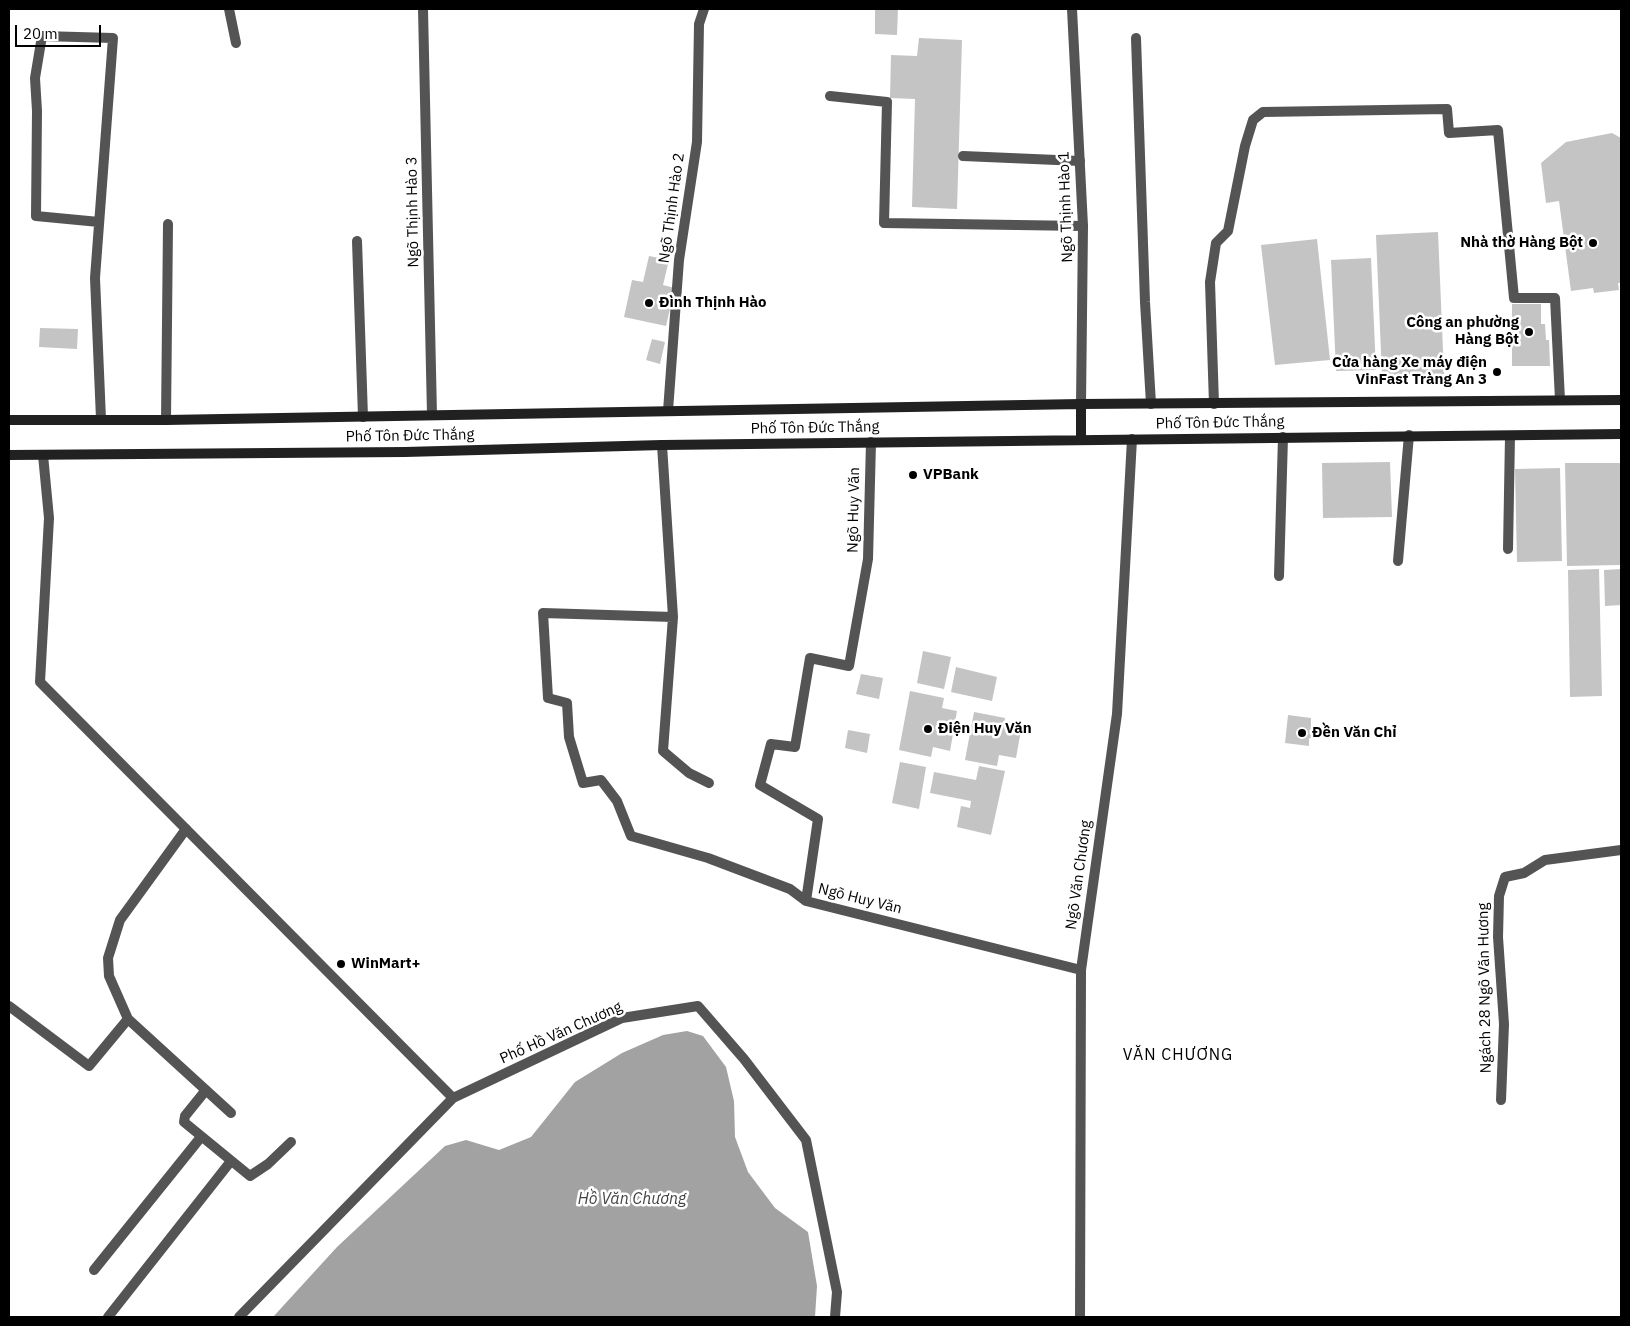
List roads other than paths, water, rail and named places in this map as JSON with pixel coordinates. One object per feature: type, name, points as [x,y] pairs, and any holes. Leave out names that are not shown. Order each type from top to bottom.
[{"type":"main road","name":"Phố Tôn Đức Thắng","points":[[9,420],[166,420],[1081,404],[1621,400]]},
{"type":"main road","points":[[1081,404],[1081,439]]},
{"type":"main road","name":"Phố Tôn Đức Thắng","points":[[9,455],[405,452],[662,444],[1621,434]]},
{"type":"street","points":[[229,9],[236,43]]},
{"type":"street","name":"Ngõ Thịnh Hào 3","points":[[423,9],[432,415]]},
{"type":"street","name":"Ngõ Thịnh Hào 2","points":[[668,411],[678,260],[697,142],[699,24],[704,9]]},
{"type":"street","name":"Ngõ Thịnh Hào 1","points":[[1072,9],[1083,226],[1081,404]]},
{"type":"street","points":[[99,222],[36,216],[38,111],[35,78],[42,36],[113,38],[95,278],[101,419]]},
{"type":"street","points":[[1136,38],[1145,302],[1151,404]]},
{"type":"street","points":[[830,96],[887,102],[884,223],[1083,226]]},
{"type":"street","points":[[1214,404],[1210,282],[1216,243],[1228,231],[1237,196],[1245,146],[1253,120],[1263,112],[1447,108],[1449,133],[1498,130],[1514,298],[1555,298],[1560,400]]},
{"type":"street","points":[[963,156],[1080,161]]},
{"type":"street","points":[[166,420],[168,224]]},
{"type":"street","points":[[357,241],[363,417]]},
{"type":"street","points":[[1398,561],[1409,436]]},
{"type":"street","points":[[1508,549],[1510,436]]},
{"type":"street","points":[[1279,576],[1282,437]]},
{"type":"street","name":"Ngõ Văn Chương","points":[[1080,1317],[1081,970],[1117,714],[1132,439]]},
{"type":"street","name":"Ngõ Huy Văn","points":[[871,442],[868,559],[849,666],[810,658],[795,747],[771,744],[760,785],[818,819],[806,901],[1081,970]]},
{"type":"street","points":[[662,444],[673,617],[663,751],[689,773],[710,783]]},
{"type":"street","points":[[43,455],[49,518],[40,682],[453,1098]]},
{"type":"street","points":[[673,617],[542,613],[548,698],[567,703],[569,737],[583,783],[601,780],[617,801],[631,836],[708,858],[790,889],[806,901]]},
{"type":"street","points":[[186,829],[120,920],[108,958],[110,976],[128,1018],[231,1113]]},
{"type":"street","name":"Ngách 28 Ngõ Văn Hương","points":[[1502,1100],[1504,1024],[1498,937],[1499,896],[1505,877],[1524,872],[1545,860],[1621,850]]},
{"type":"street","points":[[9,1006],[89,1066],[128,1018]]},
{"type":"street","name":"Phố Hồ Văn Chương","points":[[239,1317],[453,1098],[622,1018],[698,1006],[744,1058],[806,1140],[838,1292],[835,1317]]},
{"type":"street","points":[[206,1090],[185,1116],[184,1122],[250,1176],[268,1164],[291,1142]]},
{"type":"street","points":[[94,1270],[201,1137]]},
{"type":"street","points":[[108,1317],[231,1161]]},
{"type":"water","name":"Hồ Văn Chương","points":[[687,1031],[703,1036],[726,1067],[734,1101],[735,1137],[748,1172],[775,1208],[808,1232],[817,1286],[815,1317],[273,1317],[337,1247],[445,1146],[466,1140],[499,1150],[531,1137],[575,1082],[622,1053],[663,1035]]},
{"type":"place","name":"Nhà thờ Hàng Bột","points":[[1593,243]]},
{"type":"place","name":"Đình Thịnh Hào","points":[[649,303]]},
{"type":"place","name":"Công an phường Hàng Bột","points":[[1529,332]]},
{"type":"place","name":"Cửa hàng Xe máy điện VinFast Tràng An 3","points":[[1497,372]]},
{"type":"place","name":"VPBank","points":[[913,475]]},
{"type":"place","name":"Điện Huy Văn","points":[[928,729]]},
{"type":"place","name":"Đền Văn Chỉ","points":[[1302,733]]},
{"type":"place","name":"WinMart+","points":[[341,964]]},
{"type":"district","name":"VĂN CHƯƠNG","points":[[1178,1055]]}]
